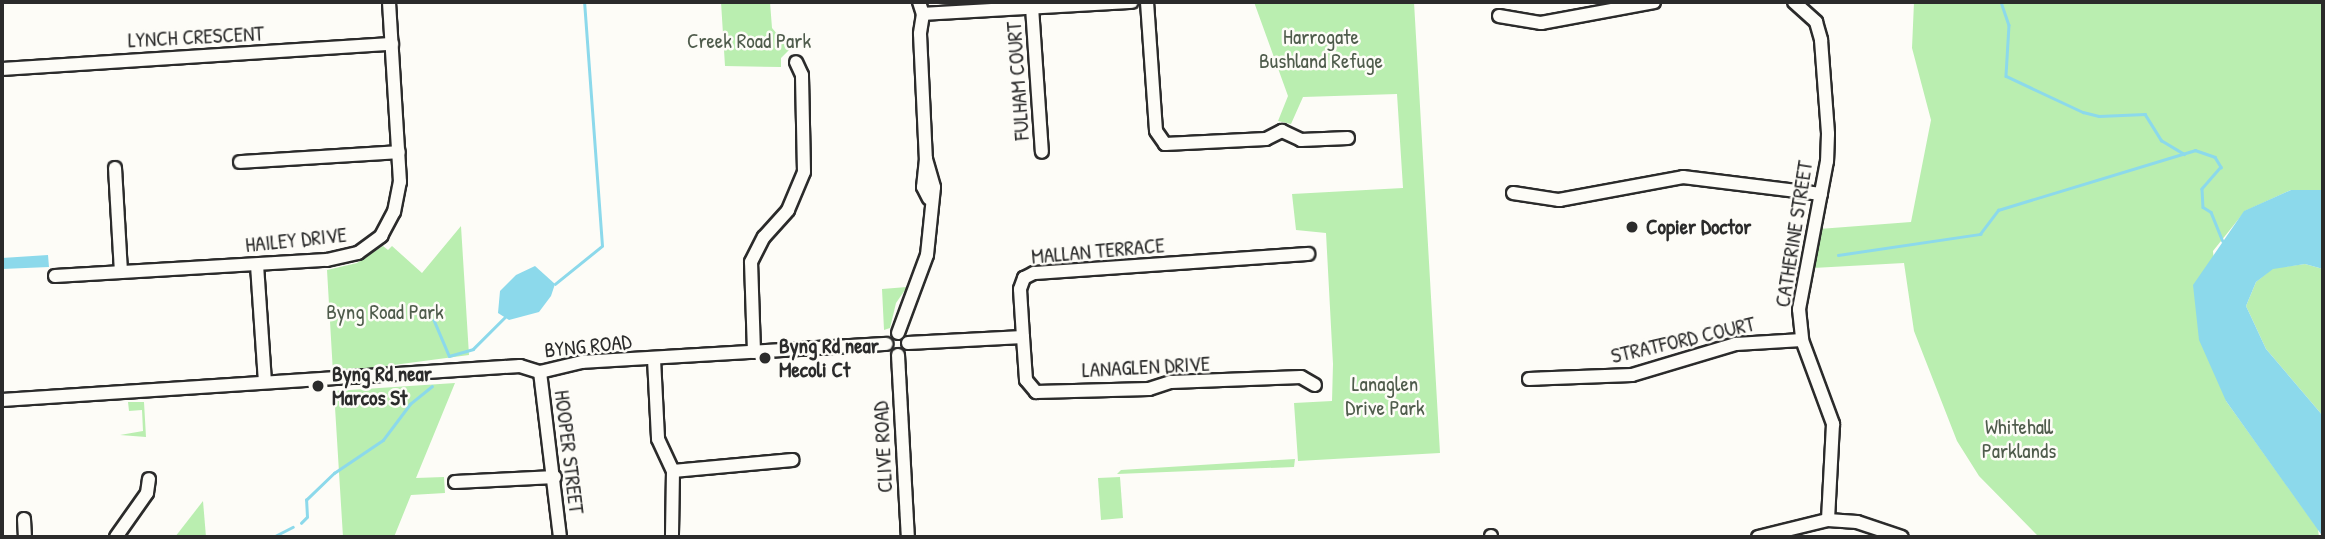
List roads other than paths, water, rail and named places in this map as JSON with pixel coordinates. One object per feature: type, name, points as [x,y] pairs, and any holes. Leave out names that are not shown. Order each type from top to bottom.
[{"type":"street","name":"HAILEY DRIVE","points":[[55,276],[327,260],[358,253],[381,236],[399,198],[399,152],[389,2]]},
{"type":"street","points":[[1023,337],[908,343],[898,355],[886,344],[898,333],[927,255],[933,171],[926,159],[921,8],[1032,7],[1132,2]]},
{"type":"street","points":[[1147,2],[1156,131],[1165,144],[1266,138],[1282,131],[1301,140],[1348,138]]},
{"type":"street","points":[[1499,16],[1541,23],[1654,2]]},
{"type":"street","name":"CATHERINE STREET","points":[[1794,2],[1816,22],[1821,40],[1828,134],[1821,194],[1799,309],[1802,340],[1833,424],[1828,520]]},
{"type":"street","name":"FULHAM COURT","points":[[1032,7],[1042,152]]},
{"type":"street","name":"LYNCH CRESCENT","points":[[2,69],[392,44]]},
{"type":"street","points":[[754,352],[751,262],[764,237],[788,210],[804,172],[802,75],[796,62]]},
{"type":"street","points":[[240,162],[399,152]]},
{"type":"street","points":[[115,167],[121,272]]},
{"type":"street","points":[[1513,193],[1559,200],[1683,177],[1821,194]]},
{"type":"street","name":"MALLAN TERRACE","points":[[1023,337],[1020,289],[1029,274],[1308,254]]},
{"type":"street","points":[[257,265],[265,381]]},
{"type":"street","points":[[898,333],[908,343]]},
{"type":"street","name":"LANAGLEN DRIVE","points":[[1023,337],[1026,380],[1036,392],[1149,389],[1171,382],[1301,377],[1315,385]]},
{"type":"street","name":"STRATFORD COURT","points":[[1529,379],[1632,375],[1736,344],[1802,340]]},
{"type":"street","name":"BYNG ROAD","points":[[2,400],[520,366],[540,372],[553,365],[886,344]]},
{"type":"street","name":"CLIVE ROAD","points":[[898,355],[908,537]]},
{"type":"street","points":[[654,359],[658,439],[673,471],[672,537]]},
{"type":"street","name":"HOOPER STREET","points":[[540,372],[543,425],[555,477],[560,537]]},
{"type":"street","points":[[673,471],[792,460]]},
{"type":"street","points":[[455,482],[555,477]]},
{"type":"street","points":[[116,537],[148,493],[149,479]]},
{"type":"street","points":[[24,519],[25,537]]},
{"type":"street","points":[[1758,537],[1828,520],[1857,522],[1902,537]]},
{"type":"water","points":[[2291,190],[2323,190],[2323,269],[2305,264],[2273,269],[2256,282],[2246,306],[2266,349],[2323,416],[2323,537],[2226,401],[2199,340],[2193,285],[2244,211]]},
{"type":"water","points":[[48,255],[49,267],[2,269],[2,258]]},
{"type":"water","points":[[535,266],[555,284],[551,296],[539,312],[509,320],[498,313],[500,291],[516,275]]},
{"type":"waterway","points":[[555,284],[602,246],[584,2]]},
{"type":"waterway","points":[[2001,2],[2009,25],[2006,76],[2083,112],[2099,116],[2145,114],[2161,140],[2184,154]]},
{"type":"waterway","points":[[1838,255],[1980,234],[1998,210],[2195,150],[2215,157],[2221,167],[2202,189],[2203,207],[2211,212],[2223,241]]},
{"type":"waterway","points":[[434,320],[449,356],[473,349],[505,317]]},
{"type":"waterway","points":[[301,523],[307,517],[306,500],[334,473],[383,440],[410,404],[432,386]]},
{"type":"waterway","points":[[273,537],[293,527]]},
{"type":"place","name":"Copier Doctor","points":[[1632,227]]},
{"type":"place","name":"Byng Rd near Mecoli Ct","points":[[765,358]]},
{"type":"place","name":"Byng Rd near Marcos St","points":[[318,386]]},
{"type":"park label","name":"Creek Road Park","points":[[749,41]]},
{"type":"park label","name":"Harrogate Bushland Refuge","points":[[1321,49]]},
{"type":"park label","name":"Byng Road Park","points":[[385,312]]},
{"type":"park label","name":"Lanaglen Drive Park","points":[[1385,396]]},
{"type":"park label","name":"Whitehall Parklands","points":[[2019,439]]}]
